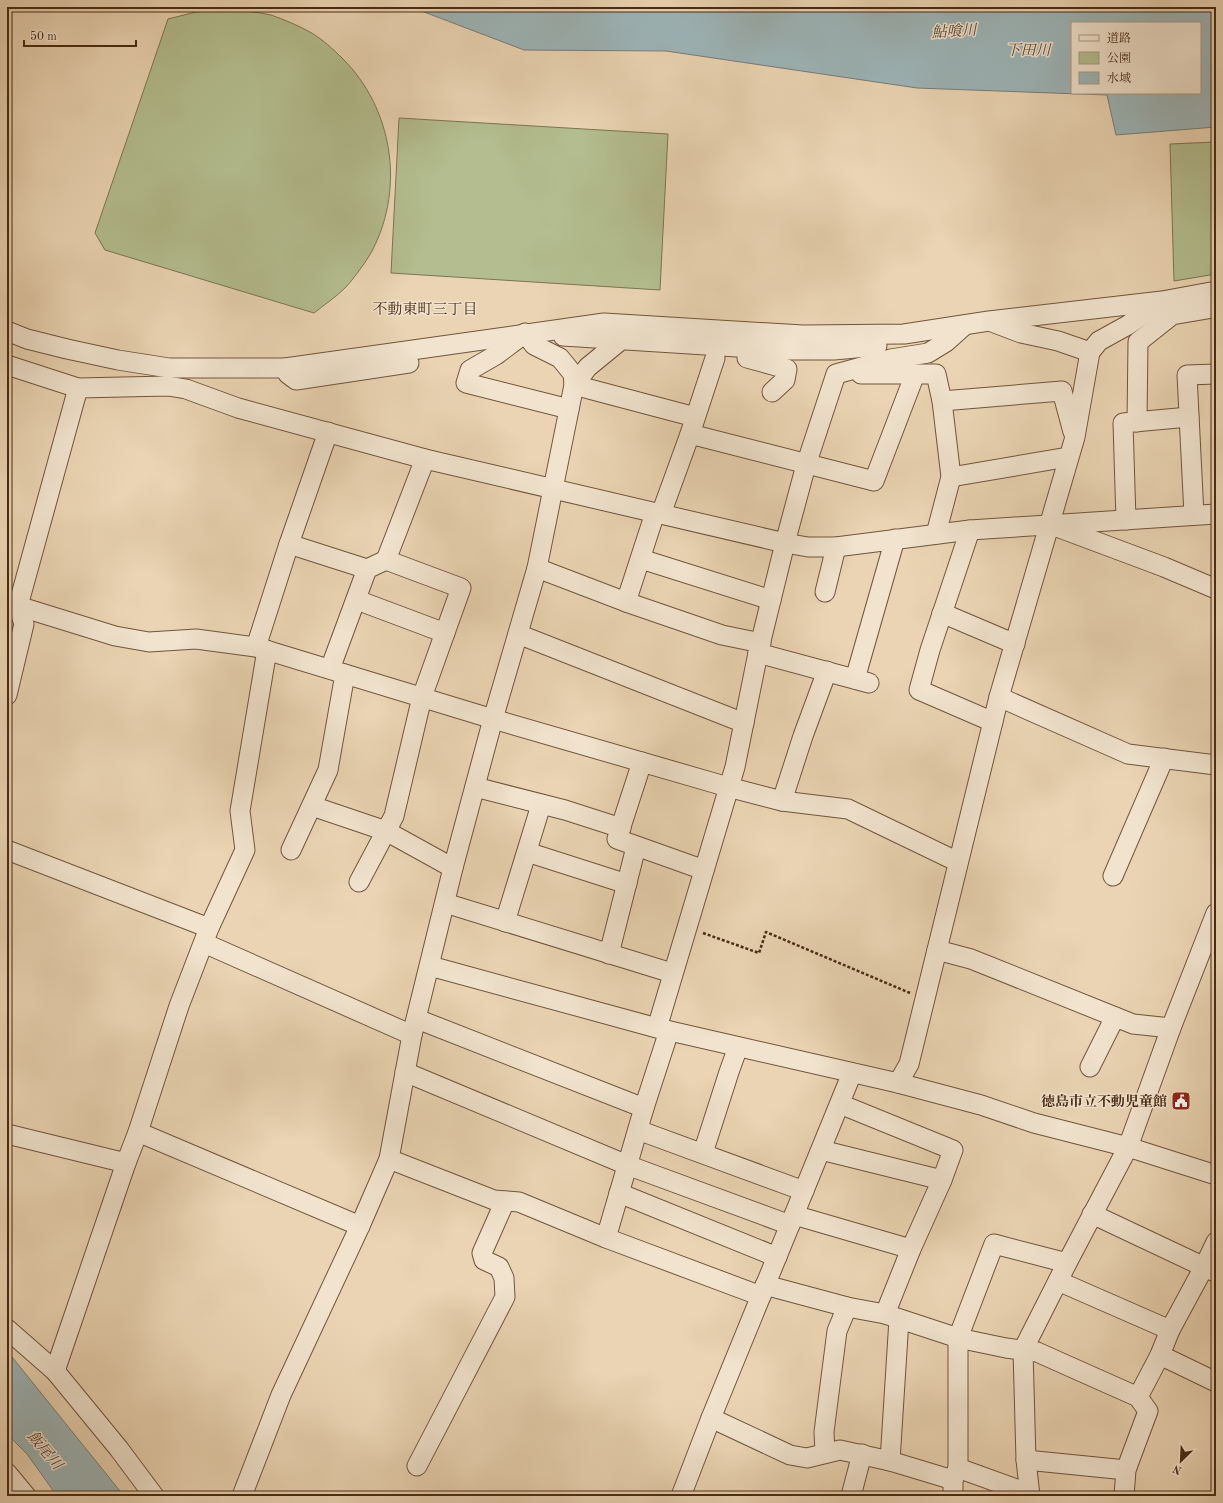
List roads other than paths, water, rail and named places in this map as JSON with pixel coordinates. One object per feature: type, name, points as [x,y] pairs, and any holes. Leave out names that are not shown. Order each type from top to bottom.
[{"type":"street","points":[[7,365],[78,388],[168,377],[285,368],[519,339],[604,323],[803,335],[904,334],[989,321],[1162,301],[1216,291]]},
{"type":"street","points":[[1196,294],[1216,298]]},
{"type":"street","points":[[898,1083],[909,1064],[999,697],[1075,437],[1090,352],[1099,341],[1162,301]]},
{"type":"street","points":[[1137,422],[1138,342],[1172,315],[1212,308],[1216,304]]},
{"type":"street","points":[[989,321],[1021,334],[1058,341],[1090,352]]},
{"type":"street","points":[[570,409],[466,383],[470,370],[519,339],[621,340],[785,350],[834,350],[931,340],[965,325]]},
{"type":"street","points":[[836,374],[891,359],[928,354],[946,342],[965,325]]},
{"type":"street","points":[[7,331],[67,349],[118,360],[168,377],[186,389],[238,408],[426,458],[785,543],[808,547],[836,547],[970,530],[1216,514]]},
{"type":"street","points":[[682,344],[714,358],[747,358],[785,350],[803,335]]},
{"type":"street","points":[[242,1496],[281,1395],[390,1159],[414,1027],[453,868],[493,719],[537,568],[574,385],[573,374],[560,358],[519,339]]},
{"type":"street","points":[[574,385],[588,367],[621,340]]},
{"type":"street","points":[[626,602],[658,513],[693,426],[714,358]]},
{"type":"street","points":[[747,358],[788,370],[785,380],[772,392]]},
{"type":"street","points":[[836,374],[936,374],[942,402],[951,477],[936,534]]},
{"type":"street","points":[[606,1238],[644,1108],[663,1029],[672,973],[735,766],[760,648],[785,543],[806,465],[836,374]]},
{"type":"street","points":[[574,385],[806,465],[874,481],[915,374]]},
{"type":"street","points":[[1194,515],[1187,375],[1216,374]]},
{"type":"street","points":[[7,696],[24,624],[12,605],[78,388]]},
{"type":"street","points":[[942,402],[1062,391],[1075,437]]},
{"type":"street","points":[[1126,520],[1123,423],[1189,417]]},
{"type":"street","points":[[55,1371],[138,1132],[179,1006],[207,935],[246,850],[240,811],[262,649],[289,544],[328,432]]},
{"type":"street","points":[[951,477],[1068,457]]},
{"type":"street","points":[[289,544],[367,569],[386,560],[426,458]]},
{"type":"street","points":[[1050,525],[1216,588]]},
{"type":"street","points":[[970,530],[930,650],[919,690],[993,722]]},
{"type":"street","points":[[537,568],[626,602],[827,671],[862,681],[896,539]]},
{"type":"street","points":[[826,592],[836,547]]},
{"type":"street","points":[[641,559],[771,600]]},
{"type":"street","points":[[359,882],[394,816],[422,697],[461,588],[386,560]]},
{"type":"street","points":[[292,850],[328,770],[337,672],[367,569]]},
{"type":"street","points":[[357,600],[445,632]]},
{"type":"street","points":[[12,605],[115,636],[149,642],[196,639],[262,649],[493,719],[728,787],[782,800],[848,809],[958,862]]},
{"type":"street","points":[[942,613],[1015,644]]},
{"type":"street","points":[[518,634],[744,723]]},
{"type":"street","points":[[782,800],[803,736],[827,671]]},
{"type":"street","points":[[999,697],[1128,754],[1216,765]]},
{"type":"street","points":[[1113,876],[1164,758]]},
{"type":"street","points":[[642,762],[617,839],[704,870]]},
{"type":"street","points":[[475,787],[565,810],[621,828]]},
{"type":"street","points":[[505,922],[541,805]]},
{"type":"street","points":[[312,806],[386,831],[453,868]]},
{"type":"street","points":[[609,954],[636,847]]},
{"type":"street","points":[[7,850],[207,935],[414,1027],[644,1108]]},
{"type":"street","points":[[527,852],[627,884]]},
{"type":"street","points":[[445,903],[672,973]]},
{"type":"street","points":[[711,1418],[790,1455],[807,1458],[840,1450],[890,1461],[955,1481],[1030,1495],[1026,1460],[1023,1350],[1066,1263],[1128,1147],[1171,1028],[1216,913]]},
{"type":"street","points":[[936,950],[971,959],[1133,1024],[1171,1028]]},
{"type":"street","points":[[430,966],[663,1029],[898,1083],[981,1105],[1034,1123],[1128,1147],[1215,1173]]},
{"type":"street","points":[[1090,1067],[1114,1017]]},
{"type":"street","points":[[703,1153],[738,1047]]},
{"type":"street","points":[[405,1072],[627,1165],[792,1220],[911,1248]]},
{"type":"street","points":[[681,1496],[711,1418],[852,1073]]},
{"type":"street","points":[[840,1104],[953,1150],[942,1180],[911,1248],[892,1316],[890,1461]]},
{"type":"street","points":[[638,1130],[804,1190]]},
{"type":"street","points":[[138,1132],[360,1226]]},
{"type":"street","points":[[7,1134],[126,1163]]},
{"type":"street","points":[[821,1150],[942,1180]]},
{"type":"street","points":[[390,1159],[494,1200],[519,1202],[606,1238],[763,1291],[892,1316],[958,1338],[1006,1348],[1037,1352],[1138,1397],[1148,1411],[1126,1470],[1124,1496]]},
{"type":"street","points":[[619,1193],[777,1257]]},
{"type":"street","points":[[417,1466],[505,1297],[504,1278],[499,1267],[484,1260],[482,1253],[504,1201]]},
{"type":"street","points":[[1092,1214],[1210,1270]]},
{"type":"street","points":[[1138,1397],[1160,1355],[1170,1330],[1210,1270],[1216,1242]]},
{"type":"street","points":[[955,1481],[958,1338],[994,1244],[1066,1263]]},
{"type":"street","points":[[1058,1281],[1170,1330]]},
{"type":"street","points":[[825,1453],[824,1432],[837,1331],[847,1307]]},
{"type":"street","points":[[7,1328],[55,1371],[119,1449],[154,1496]]},
{"type":"street","points":[[1160,1355],[1216,1382]]},
{"type":"street","points":[[851,1496],[862,1454]]},
{"type":"street","points":[[1026,1460],[1126,1470]]},
{"type":"street","points":[[7,1473],[26,1496]]},
{"type":"water","name":"下田川","points":[[411,7],[1216,7],[1216,127],[1116,135],[1107,95],[1080,94],[1201,94],[1201,22],[1071,22],[1071,94],[917,88],[666,51],[524,50]]},
{"type":"water","name":"飯尾川","points":[[7,1353],[12,1357],[124,1496],[57,1496],[27,1454],[7,1434]]},
{"type":"place","name":"徳島市立不動児童館","points":[[1181,1101]]},
{"type":"district","name":"不動東町三丁目","points":[[425,309]]},
{"type":"water label","name":"鮎喰川","points":[[954,31]]}]
